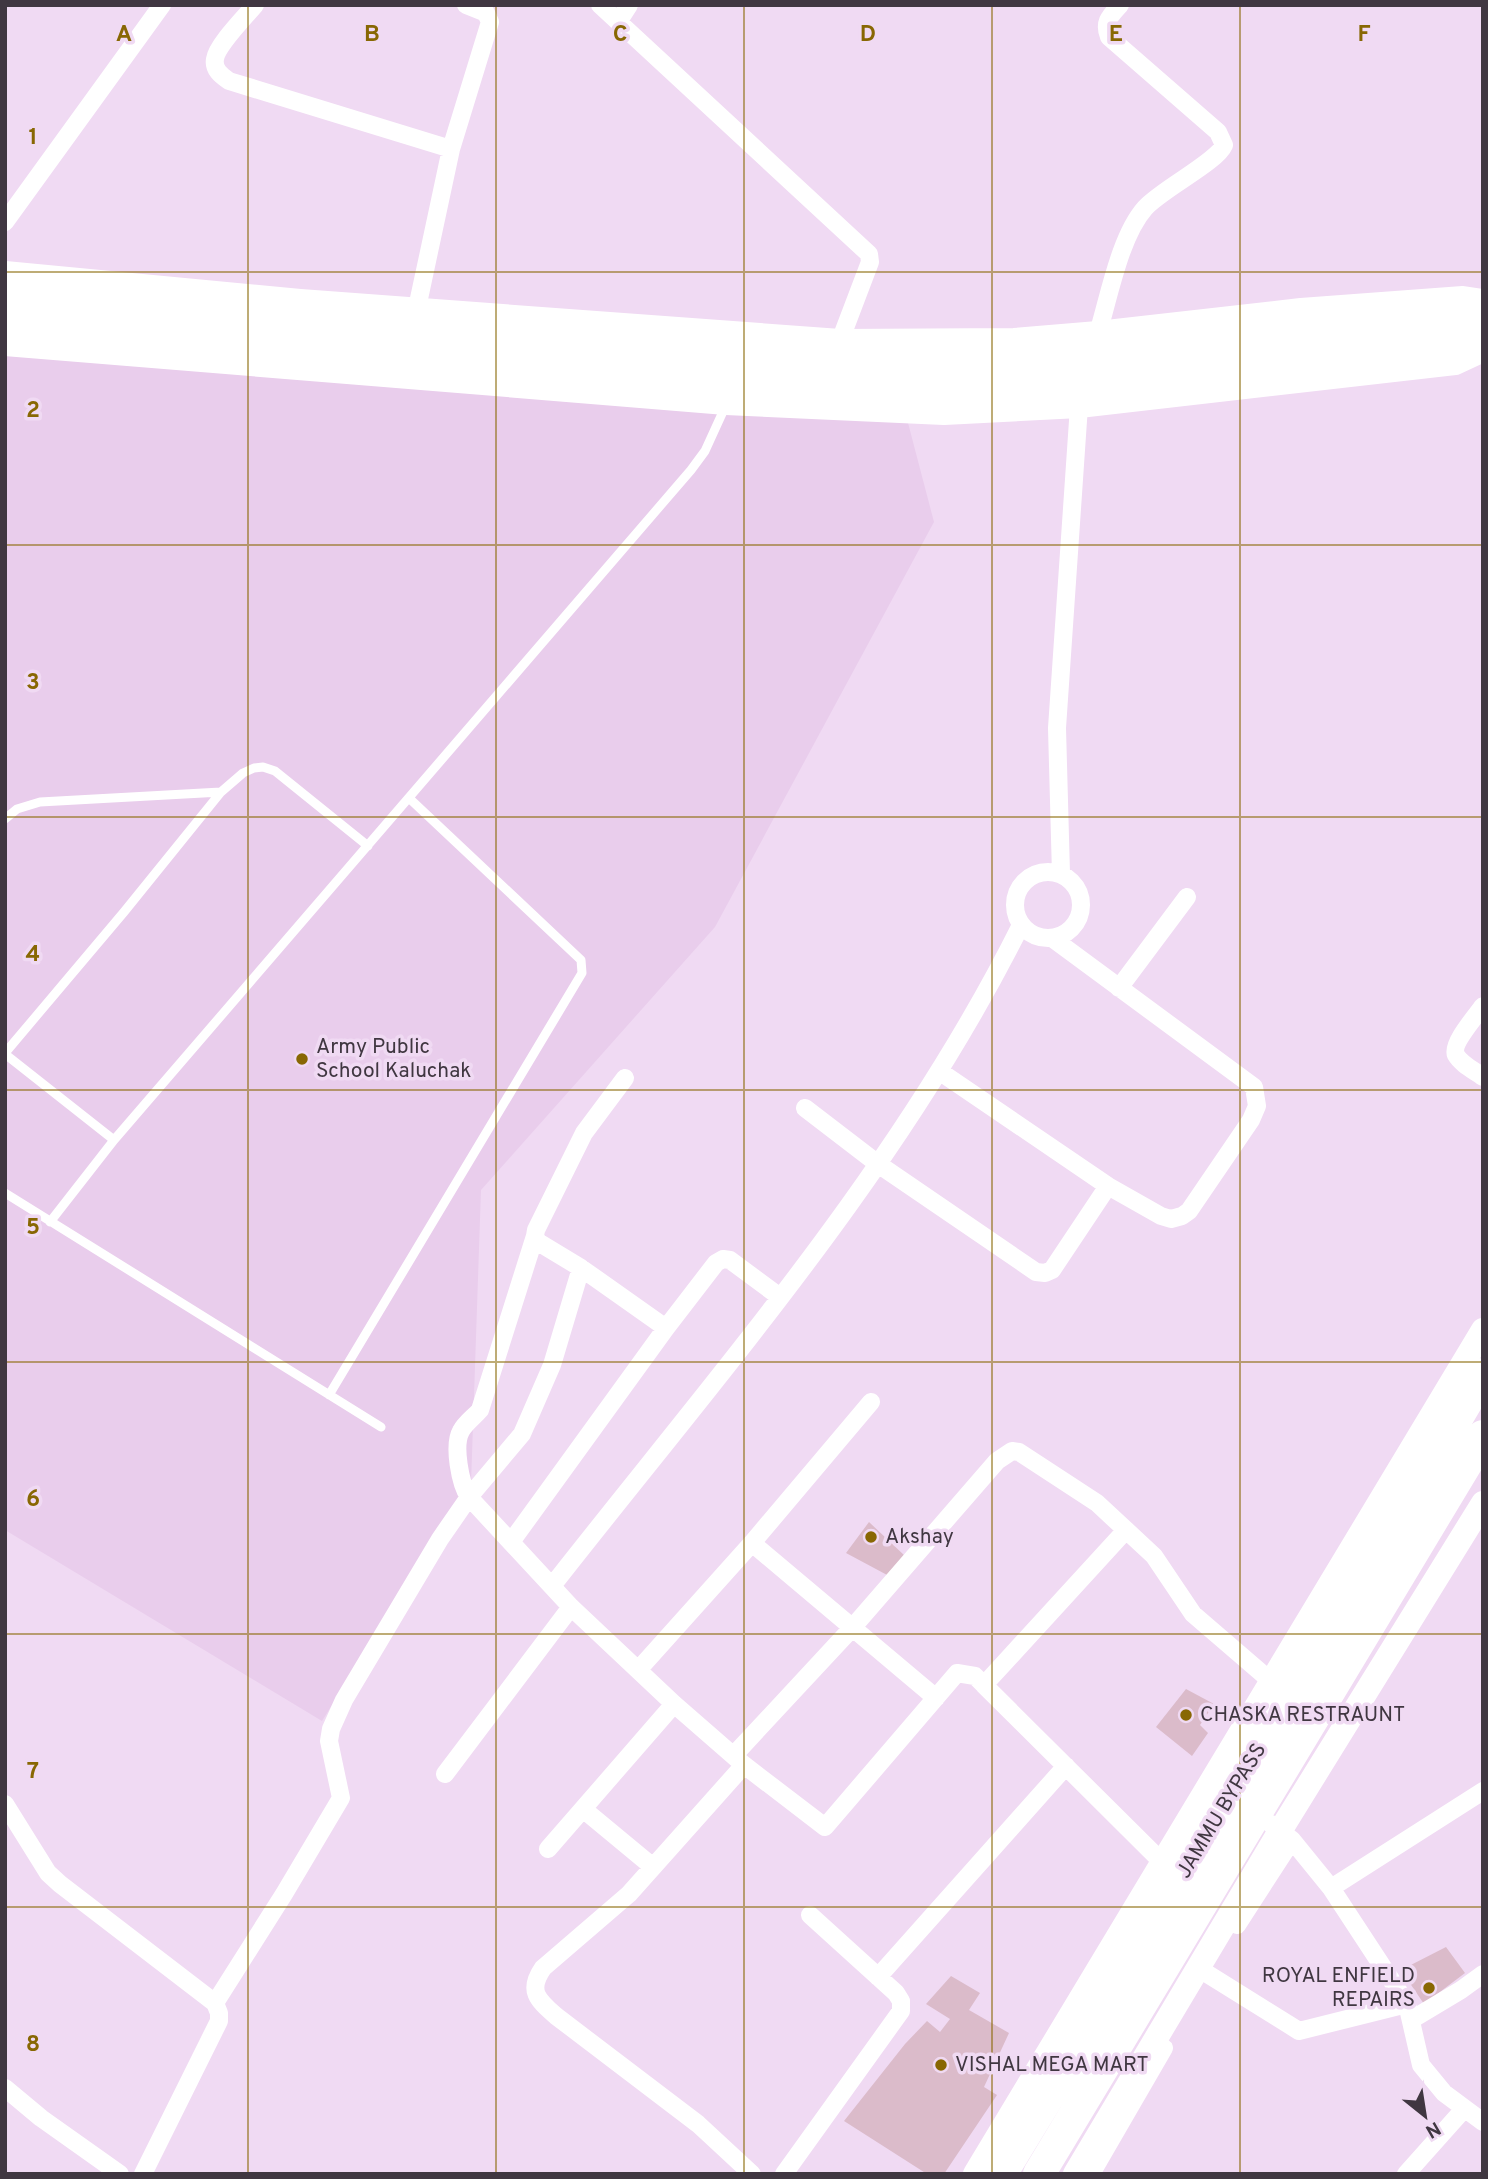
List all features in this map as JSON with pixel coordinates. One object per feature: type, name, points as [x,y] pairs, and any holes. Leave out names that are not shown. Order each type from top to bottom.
[{"type":"highway","points":[[5,296],[414,331],[846,361],[992,361],[1091,355],[1362,328],[1435,317],[1478,302]]},
{"type":"highway","points":[[5,324],[908,390],[1057,386],[1483,341]]},
{"type":"highway","name":"JAMMU BYPASS","points":[[1001,2174],[1329,1636],[1483,1374]]},
{"type":"highway","name":"JAMMU BYPASS","points":[[1040,2174],[1276,1828],[1483,1436]]},
{"type":"street","points":[[5,222],[162,5]]},
{"type":"street","points":[[255,5],[219,49],[215,58],[215,67],[229,82],[451,149]]},
{"type":"street","points":[[417,308],[451,149],[490,22],[486,13],[466,5]]},
{"type":"street","points":[[600,5],[869,254],[870,262],[840,341]]},
{"type":"street","points":[[618,22],[629,5]]},
{"type":"street","points":[[1098,333],[1132,226],[1144,209],[1160,194],[1216,156],[1224,145],[1218,132],[1109,37],[1105,28],[1108,18],[1120,5]]},
{"type":"street","points":[[5,273],[300,301],[840,341],[1014,340],[1301,310],[1478,302]]},
{"type":"street","points":[[5,344],[726,403],[944,413],[1079,406],[1455,363],[1483,364]]},
{"type":"street","points":[[1455,363],[1483,350]]},
{"type":"street","points":[[1061,874],[1057,728],[1079,406]]},
{"type":"street","points":[[1051,871],[1061,874],[1077,888],[1081,898],[1078,920],[1062,935],[1040,937],[1021,925],[1014,904],[1021,884],[1040,872],[1051,871]]},
{"type":"street","points":[[1119,988],[1186,897]]},
{"type":"street","points":[[552,1586],[809,1261],[878,1164],[939,1071],[993,981],[1021,925]]},
{"type":"street","points":[[939,1071],[1108,1186],[1161,1216],[1171,1219],[1189,1211],[1251,1119],[1257,1106],[1254,1087],[1052,938]]},
{"type":"street","points":[[1483,1006],[1457,1043],[1455,1051],[1457,1057],[1483,1077]]},
{"type":"street","points":[[625,1077],[584,1133],[541,1219],[480,1410],[460,1432],[458,1439],[462,1483],[469,1497],[571,1607],[674,1703],[739,1760],[825,1827],[957,1673],[975,1676],[1162,1862]]},
{"type":"street","points":[[805,1108],[878,1164],[1036,1272],[1045,1273],[1052,1270],[1108,1186]]},
{"type":"street","points":[[535,1236],[538,1242],[581,1268],[666,1328]]},
{"type":"street","points":[[512,1542],[716,1263],[723,1259],[730,1260],[780,1297]]},
{"type":"street","points":[[215,2003],[341,1798],[329,1741],[344,1700],[440,1539],[469,1497],[522,1434],[552,1366],[581,1268]]},
{"type":"street","points":[[975,2174],[1483,1330]]},
{"type":"street","points":[[639,1669],[752,1543],[872,1402]]},
{"type":"street","points":[[752,2174],[698,2124],[540,2002],[535,1992],[536,1979],[543,1969],[629,1895],[739,1760],[998,1461],[1012,1451],[1019,1452],[1097,1503],[1154,1556],[1193,1614],[1272,1682]]},
{"type":"street","points":[[1091,2174],[1104,2138],[1276,1828],[1483,1503]]},
{"type":"street","points":[[984,1685],[1126,1530]]},
{"type":"street","points":[[752,1543],[936,1698]]},
{"type":"street","points":[[445,1774],[571,1607]]},
{"type":"street","points":[[548,1849],[674,1703]]},
{"type":"street","points":[[878,1978],[1066,1766]]},
{"type":"street","points":[[1331,1888],[1483,1791]]},
{"type":"street","points":[[5,1804],[48,1873],[60,1885],[215,2003],[219,2013],[219,2021],[143,2174]]},
{"type":"street","points":[[583,1809],[653,1867]]},
{"type":"street","points":[[1276,1828],[1331,1888],[1409,2012],[1421,2065],[1444,2093],[1483,2122]]},
{"type":"street","points":[[1075,2174],[1104,2138],[1206,1973],[1276,1828]]},
{"type":"street","points":[[784,2174],[901,2011],[901,2001],[896,1993],[810,1915]]},
{"type":"street","points":[[1206,1973],[1299,2031],[1409,2012],[1461,1990],[1483,1974]]},
{"type":"street","points":[[5,2088],[41,2118],[120,2174]]},
{"type":"street","points":[[1406,2174],[1464,2109]]},
{"type":"lane","points":[[50,1222],[114,1140],[691,470],[705,451],[726,403]]},
{"type":"lane","points":[[114,1140],[5,1054],[221,792],[243,773],[254,768],[263,767],[275,771],[369,846]]},
{"type":"lane","points":[[5,819],[17,809],[40,802],[221,792]]},
{"type":"lane","points":[[329,1395],[582,973],[581,960],[410,799]]},
{"type":"lane","points":[[5,1194],[381,1427]]},
{"type":"shaded area","name":"Army Public School Kaluchak","points":[[5,347],[902,400],[934,522],[715,927],[481,1190],[471,1484],[322,1721],[5,1530]]},
{"type":"building","name":"Akshay","points":[[869,1522],[905,1556],[889,1576],[846,1553]]},
{"type":"building","name":"CHASKA RESTRAUNT","points":[[1186,1689],[1214,1704],[1200,1725],[1208,1733],[1192,1756],[1156,1727]]},
{"type":"building","name":"ROYAL ENFIELD REPAIRS","points":[[1446,1947],[1465,1973],[1424,2004],[1401,1970]]},
{"type":"building","name":"VISHAL MEGA MART","points":[[951,1976],[980,1993],[969,2010],[1009,2033],[984,2087],[997,2095],[944,2174],[927,2174],[844,2121],[905,2044],[927,2021],[940,2032],[950,2019],[926,2004]]},
{"type":"place","name":"Army Public School Kaluchak","points":[[302,1059]]},
{"type":"place","name":"Akshay","points":[[871,1537]]},
{"type":"place","name":"CHASKA RESTRAUNT","points":[[1186,1715]]},
{"type":"place","name":"ROYAL ENFIELD REPAIRS","points":[[1429,1988]]},
{"type":"place","name":"VISHAL MEGA MART","points":[[941,2065]]}]
